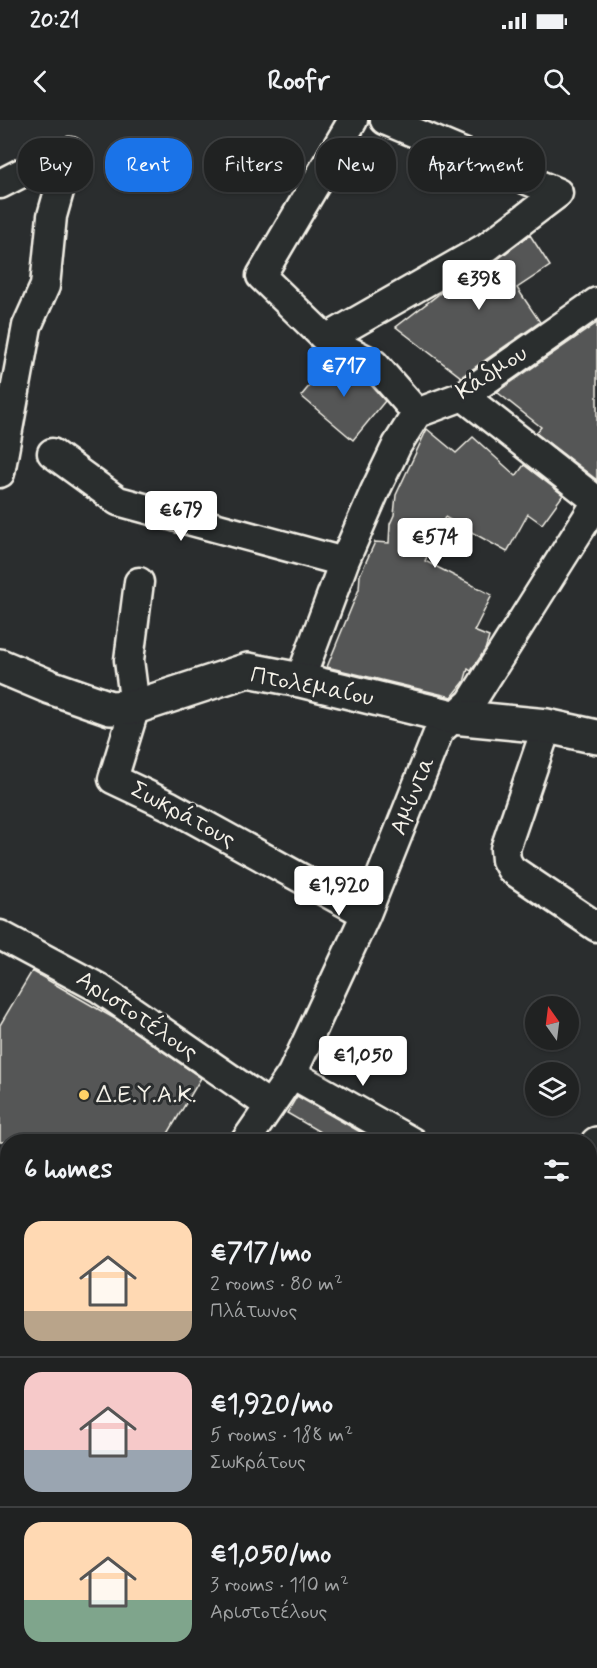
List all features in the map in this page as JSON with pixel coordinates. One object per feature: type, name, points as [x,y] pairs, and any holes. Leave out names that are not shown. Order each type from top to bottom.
[{"type":"street","points":[[300,680],[344,562],[375,491],[397,445],[417,413],[374,364],[326,339],[261,276],[353,120]]},
{"type":"street","points":[[326,339],[487,247],[558,193],[385,120]]},
{"type":"street","points":[[0,184],[45,161],[70,152],[52,216],[45,286],[27,326],[0,473]]},
{"type":"street","name":"Κάδμου","points":[[417,413],[463,396],[597,302]]},
{"type":"street","points":[[463,396],[597,501]]},
{"type":"street","points":[[52,453],[118,501],[344,562]]},
{"type":"street","name":"Αμύντα","points":[[251,1134],[292,1074],[366,914],[439,731],[471,702],[597,501]]},
{"type":"street","name":"Σωκράτους","points":[[139,582],[129,660],[135,707],[113,779],[170,806],[366,914]]},
{"type":"street","name":"Πτολεμαίου","points":[[0,666],[110,708],[135,707],[248,670],[300,680],[453,717],[548,726],[597,737]]},
{"type":"street","points":[[548,726],[506,849],[506,860],[511,868],[597,927]]},
{"type":"street","name":"Αριστοτέλους","points":[[0,935],[99,988],[270,1106]]},
{"type":"street","points":[[292,1074],[398,1134]]},
{"type":"building","points":[[530,235],[550,266],[517,288],[540,322],[461,377],[396,327],[443,291],[495,261]]},
{"type":"building","points":[[597,323],[597,480],[536,433],[541,427],[497,392]]},
{"type":"building","points":[[331,360],[364,377],[385,401],[353,440],[301,396]]},
{"type":"building","points":[[427,429],[456,453],[473,437],[516,476],[524,465],[563,495],[542,524],[528,514],[507,552],[445,517],[425,561],[492,595],[474,631],[489,637],[485,650],[471,671],[468,669],[464,682],[452,697],[327,667],[359,589],[360,575],[375,542],[389,543],[396,495]]},
{"type":"building","points":[[32,971],[117,1020],[201,1078],[168,1134],[0,1134],[0,1025]]},
{"type":"building","points":[[297,1096],[364,1134],[319,1134],[320,1132],[287,1113]]},
{"type":"place","name":"Δ.Ε.Υ.Α.Κ.","points":[[84,1095]]}]
